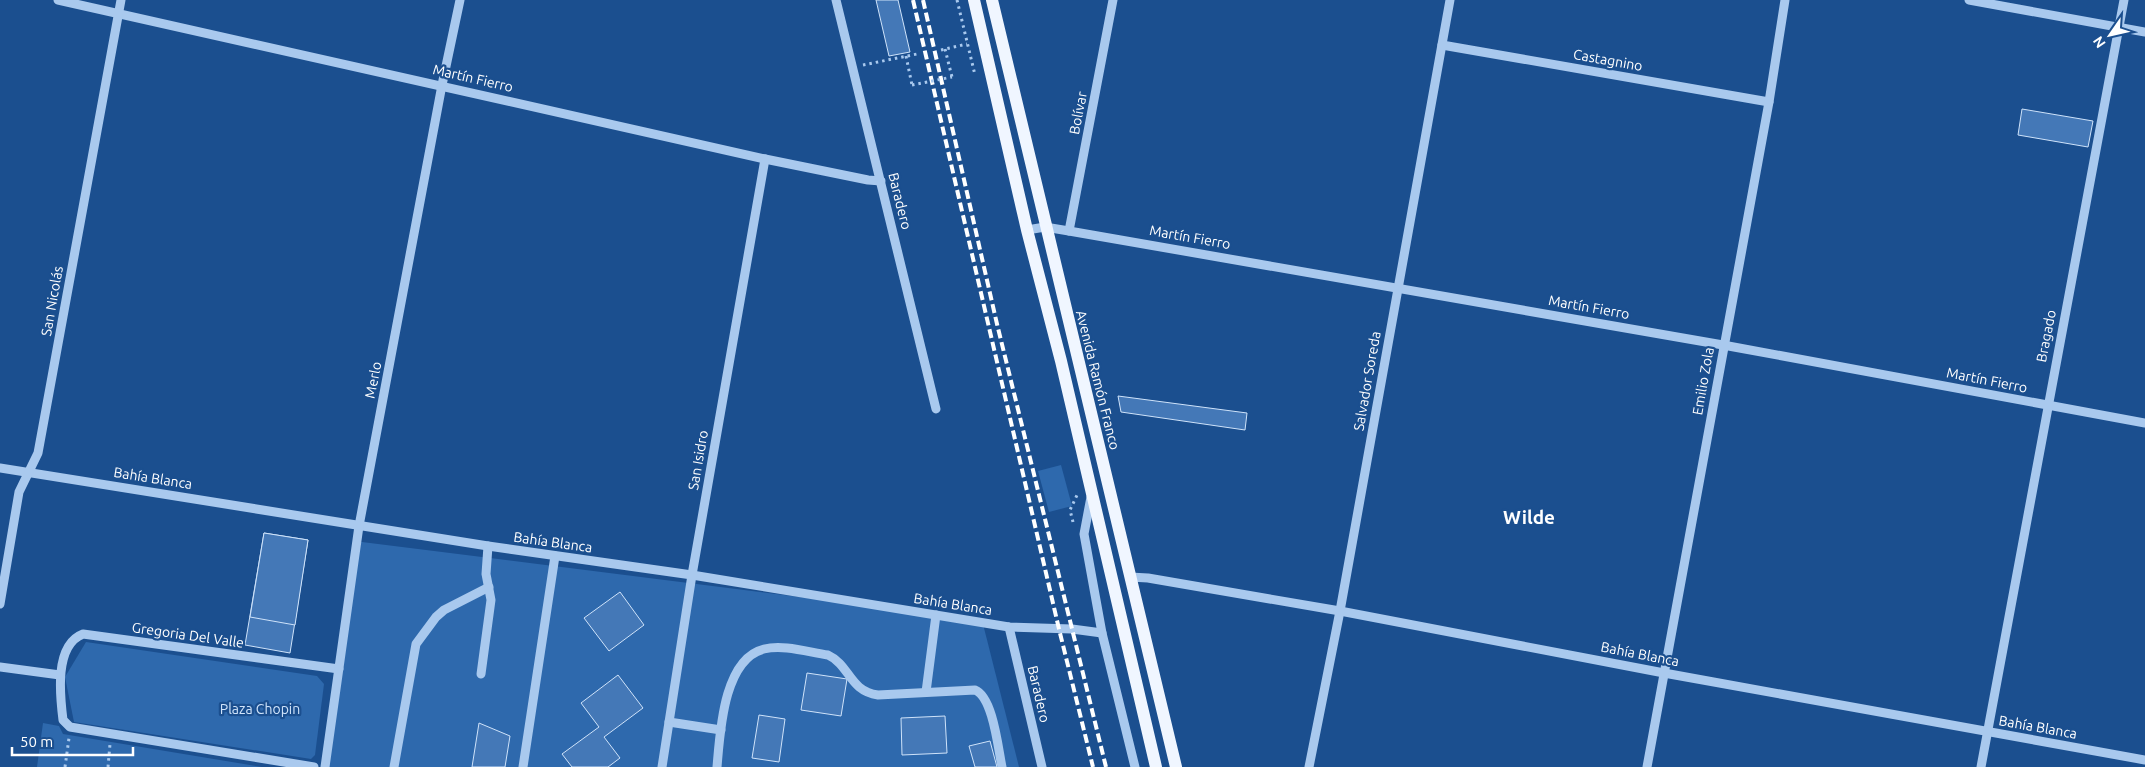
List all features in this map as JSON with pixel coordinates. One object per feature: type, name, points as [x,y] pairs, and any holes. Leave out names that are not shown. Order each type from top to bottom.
[{"type":"main road","points":[[974,0],[1027,230],[1061,361],[1156,767]]},
{"type":"main road","name":"Avenida Ramón Franco","points":[[992,0],[1176,767]]},
{"type":"street","name":"Martín Fierro","points":[[58,0],[765,159],[868,180],[882,181]]},
{"type":"street","name":"San Nicolás","points":[[0,604],[19,492],[38,453],[121,0]]},
{"type":"street","name":"Merlo","points":[[325,767],[359,526],[442,85],[460,0]]},
{"type":"street","name":"Baradero","points":[[836,0],[882,181],[936,409]]},
{"type":"street","name":"Bolívar","points":[[1069,231],[1114,0]]},
{"type":"street","name":"Salvador Soreda","points":[[1309,767],[1340,611],[1450,0]]},
{"type":"street","name":"Emilio Zola","points":[[1647,767],[1769,102],[1785,0]]},
{"type":"street","points":[[1969,0],[2145,32]]},
{"type":"street","name":"Bragado","points":[[1981,767],[2124,0]]},
{"type":"street","name":"Castagnino","points":[[1442,46],[1769,102]]},
{"type":"street","name":"San Isidro","points":[[662,767],[692,575],[765,159]]},
{"type":"street","name":"Martín Fierro","points":[[1027,230],[1045,227],[1398,287],[2145,422]]},
{"type":"street","name":"Bahía Blanca","points":[[0,468],[488,546],[692,575],[1009,627],[1102,633]]},
{"type":"street","points":[[1092,492],[1084,534],[1102,633],[1135,767]]},
{"type":"street","points":[[481,674],[491,600],[486,574],[488,546]]},
{"type":"street","points":[[523,767],[555,556]]},
{"type":"street","name":"Bahía Blanca","points":[[1130,578],[1148,578],[1340,611],[1664,673],[2145,760]]},
{"type":"street","points":[[394,767],[416,644],[436,617],[444,610],[489,587]]},
{"type":"street","points":[[926,692],[936,615]]},
{"type":"street","name":"Baradero","points":[[1009,627],[1042,767]]},
{"type":"street","name":"Gregoria Del Valle","points":[[70,727],[63,720],[60,675],[68,647],[77,636],[83,634],[338,670]]},
{"type":"street","points":[[717,767],[721,730],[731,683],[745,662],[762,649],[778,647],[828,655],[834,658],[852,681],[868,694],[975,690],[981,692],[986,698],[991,715],[1002,767]]},
{"type":"street","points":[[0,667],[60,675]]},
{"type":"street","points":[[669,722],[721,730]]},
{"type":"street","points":[[70,727],[314,767]]},
{"type":"path","points":[[957,0],[977,83]]},
{"type":"path","points":[[906,56],[912,85],[952,77],[943,50],[983,41]]},
{"type":"path","points":[[853,67],[917,54]]},
{"type":"path","points":[[1074,528],[1070,510],[1079,490]]},
{"type":"path","points":[[66,767],[70,727]]},
{"type":"path","points":[[108,767],[111,734]]},
{"type":"green space","points":[[1061,465],[1072,506],[1049,512],[1038,471]]},
{"type":"green space","points":[[354,541],[982,620],[1019,767],[322,767]]},
{"type":"green space","name":"Plaza Chopin","points":[[86,642],[317,676],[324,684],[315,755],[311,759],[74,722],[65,677]]},
{"type":"green space","points":[[43,723],[59,726],[63,734],[262,767],[37,767]]},
{"type":"building","points":[[876,0],[898,0],[910,52],[889,56]]},
{"type":"building","points":[[2022,109],[2093,121],[2088,147],[2018,135]]},
{"type":"building","points":[[1118,396],[1247,413],[1245,430],[1121,412]]},
{"type":"building","points":[[264,533],[308,540],[290,653],[245,645]]},
{"type":"building","points":[[264,533],[308,540],[295,625],[250,617]]},
{"type":"building","points":[[620,592],[644,625],[609,651],[584,618]]},
{"type":"building","points":[[807,673],[847,679],[841,716],[801,710]]},
{"type":"building","points":[[618,675],[643,708],[604,737],[620,758],[608,767],[572,767],[562,754],[599,727],[581,703]]},
{"type":"building","points":[[759,715],[785,719],[779,762],[752,758]]},
{"type":"building","points":[[945,716],[947,753],[902,755],[901,718]]},
{"type":"building","points":[[479,723],[510,736],[505,767],[472,767]]},
{"type":"building","points":[[990,741],[997,767],[975,767],[969,746]]},
{"type":"railway","points":[[913,0],[1059,629],[1093,767]]},
{"type":"railway","points":[[923,0],[997,324],[1106,767]]},
{"type":"district","name":"Wilde","points":[[1529,517]]}]
